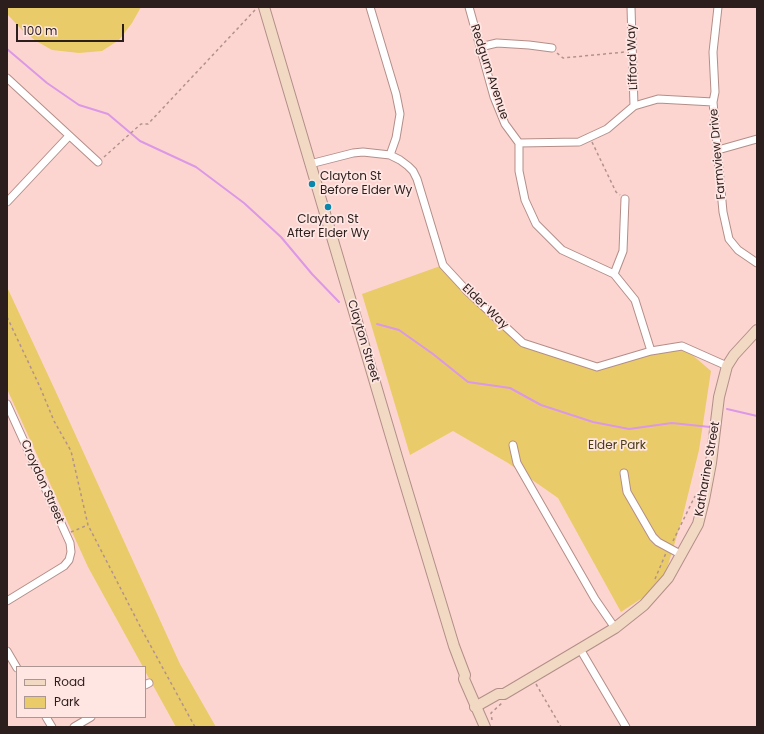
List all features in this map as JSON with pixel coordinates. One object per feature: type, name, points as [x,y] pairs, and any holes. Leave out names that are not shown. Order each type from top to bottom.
[{"type":"main road","name":"Clayton Street","points":[[264,7],[454,646],[465,675],[464,679],[478,708],[489,725]]},
{"type":"main road","name":"Katharine Street","points":[[478,708],[498,694],[503,698],[615,628],[653,596],[668,578],[698,524],[711,463],[719,397],[727,366],[734,355],[757,330]]},
{"type":"street","points":[[370,7],[396,94],[400,114],[396,138],[390,155]]},
{"type":"street","name":"Redgum Avenue","points":[[468,7],[494,97],[505,124],[519,143]]},
{"type":"street","name":"Lifford Way","points":[[631,7],[634,106]]},
{"type":"street","name":"Farmview Drive","points":[[718,7],[713,52],[715,92],[713,102],[723,212],[729,239],[738,250],[757,263]]},
{"type":"street","points":[[480,47],[497,43],[552,48]]},
{"type":"street","points":[[7,78],[98,162]]},
{"type":"street","points":[[651,352],[635,300],[614,274],[562,250],[536,224],[525,200],[519,170],[519,143],[579,142],[607,129],[634,106],[658,99],[713,102]]},
{"type":"street","points":[[7,202],[69,136]]},
{"type":"street","points":[[718,150],[757,139]]},
{"type":"street","name":"Elder Way","points":[[310,164],[353,153],[376,152],[390,155],[408,166],[417,178],[443,265],[468,292],[522,342],[597,367],[651,352],[682,346],[727,366]]},
{"type":"street","points":[[614,274],[623,251],[625,199]]},
{"type":"street","name":"Croydon Street","points":[[7,404],[70,543],[71,552],[69,560],[64,566],[7,601]]},
{"type":"street","points":[[513,445],[517,463],[595,599],[615,628]]},
{"type":"street","points":[[624,473],[627,492],[653,537],[658,542],[682,555]]},
{"type":"street","points":[[580,649],[626,727]]},
{"type":"street","points":[[7,651],[16,666]]},
{"type":"street","points":[[47,718],[52,727]]},
{"type":"street","points":[[74,727],[89,718]]},
{"type":"path","points":[[98,162],[141,124],[148,124],[258,7]]},
{"type":"path","points":[[552,48],[563,58],[633,52]]},
{"type":"path","points":[[590,137],[616,192],[625,199]]},
{"type":"path","points":[[7,318],[37,380],[54,421],[71,451],[88,525],[142,630],[196,727]]},
{"type":"path","points":[[672,543],[696,496]]},
{"type":"path","points":[[66,534],[88,525]]},
{"type":"path","points":[[654,583],[667,552]]},
{"type":"path","points":[[532,685],[539,682]]},
{"type":"path","points":[[535,684],[561,727]]},
{"type":"path","points":[[489,725],[491,713],[503,698]]},
{"type":"green space","points":[[7,7],[141,7],[132,23],[119,40],[102,51],[79,53],[52,50],[36,41],[21,29],[8,15]]},
{"type":"green space","name":"Elder Park","points":[[443,265],[523,343],[597,367],[682,346],[711,371],[699,450],[682,519],[662,585],[621,612],[558,498],[508,463],[453,431],[410,455],[362,294]]},
{"type":"green space","points":[[7,287],[180,664],[216,727],[176,727],[146,673],[146,666],[142,666],[88,567],[7,389]]},
{"type":"waterway","points":[[7,49],[47,83],[79,105],[108,114],[140,141],[196,167],[244,203],[281,237],[312,274],[339,302]]},
{"type":"waterway","points":[[377,324],[399,330],[433,354],[468,382],[510,388],[541,405],[593,422],[629,429],[672,423],[710,427]]},
{"type":"waterway","points":[[727,409],[757,416]]},
{"type":"place","name":"Clayton St Before Elder Wy","points":[[312,184]]},
{"type":"place","name":"Clayton St After Elder Wy","points":[[328,207]]}]
